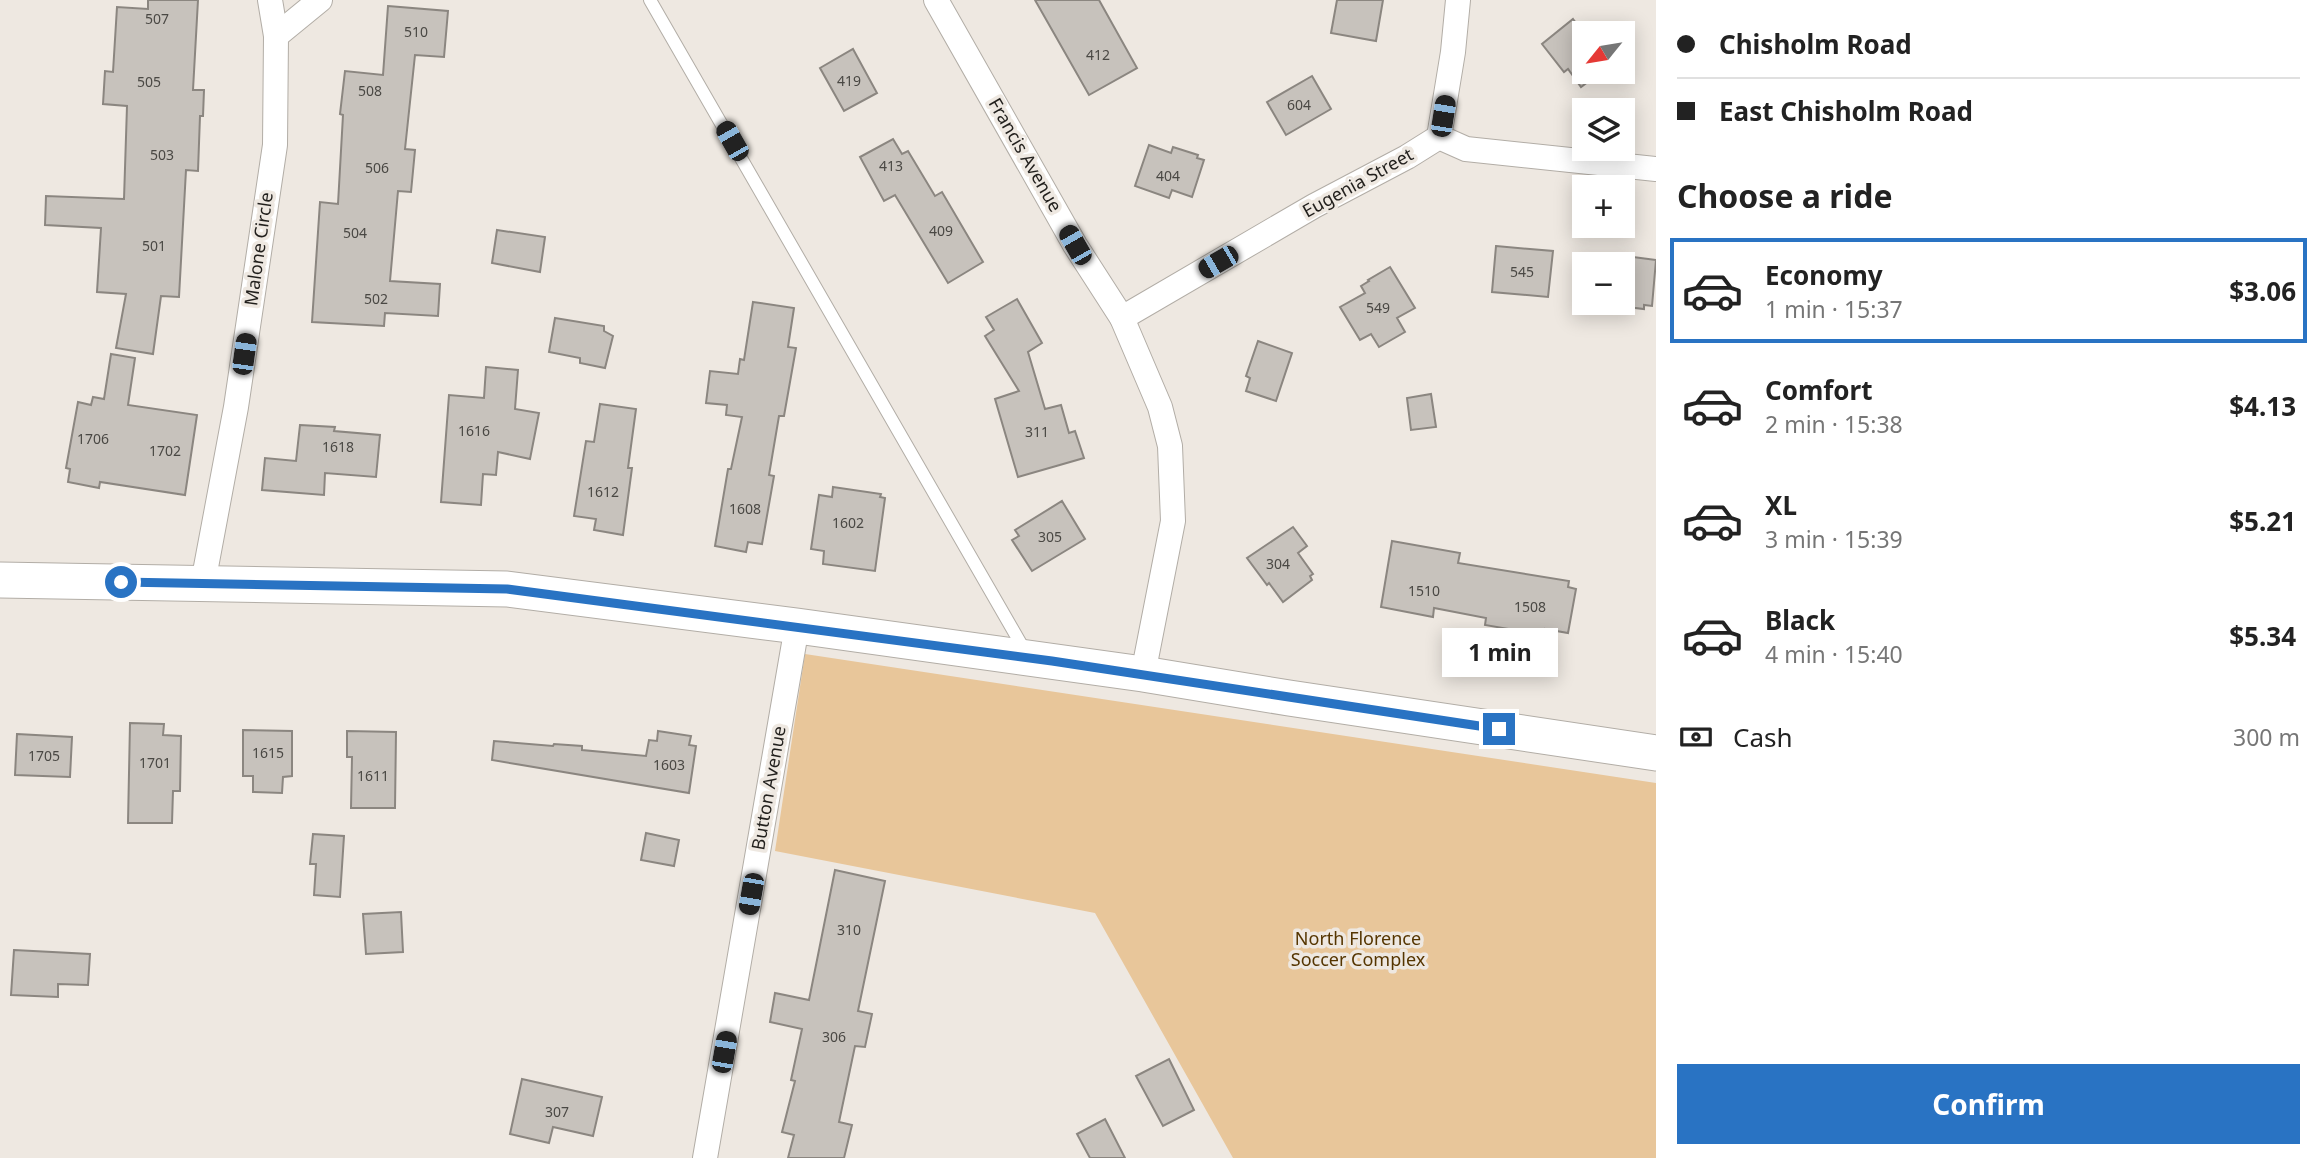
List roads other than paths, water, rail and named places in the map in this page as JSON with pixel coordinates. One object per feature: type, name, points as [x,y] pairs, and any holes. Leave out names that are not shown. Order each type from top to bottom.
[{"type":"main road","points":[[0,580],[507,589],[1029,657],[1656,753]]},
{"type":"street","name":"Malone Circle","points":[[203,583],[236,407],[275,145],[276,36],[270,0]]},
{"type":"street","points":[[276,36],[320,0]]},
{"type":"street","name":"Francis Avenue","points":[[936,0],[1075,245],[1122,318],[1160,407],[1170,446],[1173,521],[1143,674]]},
{"type":"street","points":[[1458,0],[1453,52],[1439,137],[1466,149],[1656,169]]},
{"type":"street","name":"Eugenia Street","points":[[1122,318],[1439,137]]},
{"type":"street","name":"Button Avenue","points":[[705,1158],[797,626]]},
{"type":"lane","points":[[650,0],[1029,657]]},
{"type":"park label","name":"North Florence Soccer Complex","points":[[1358,949]]}]
